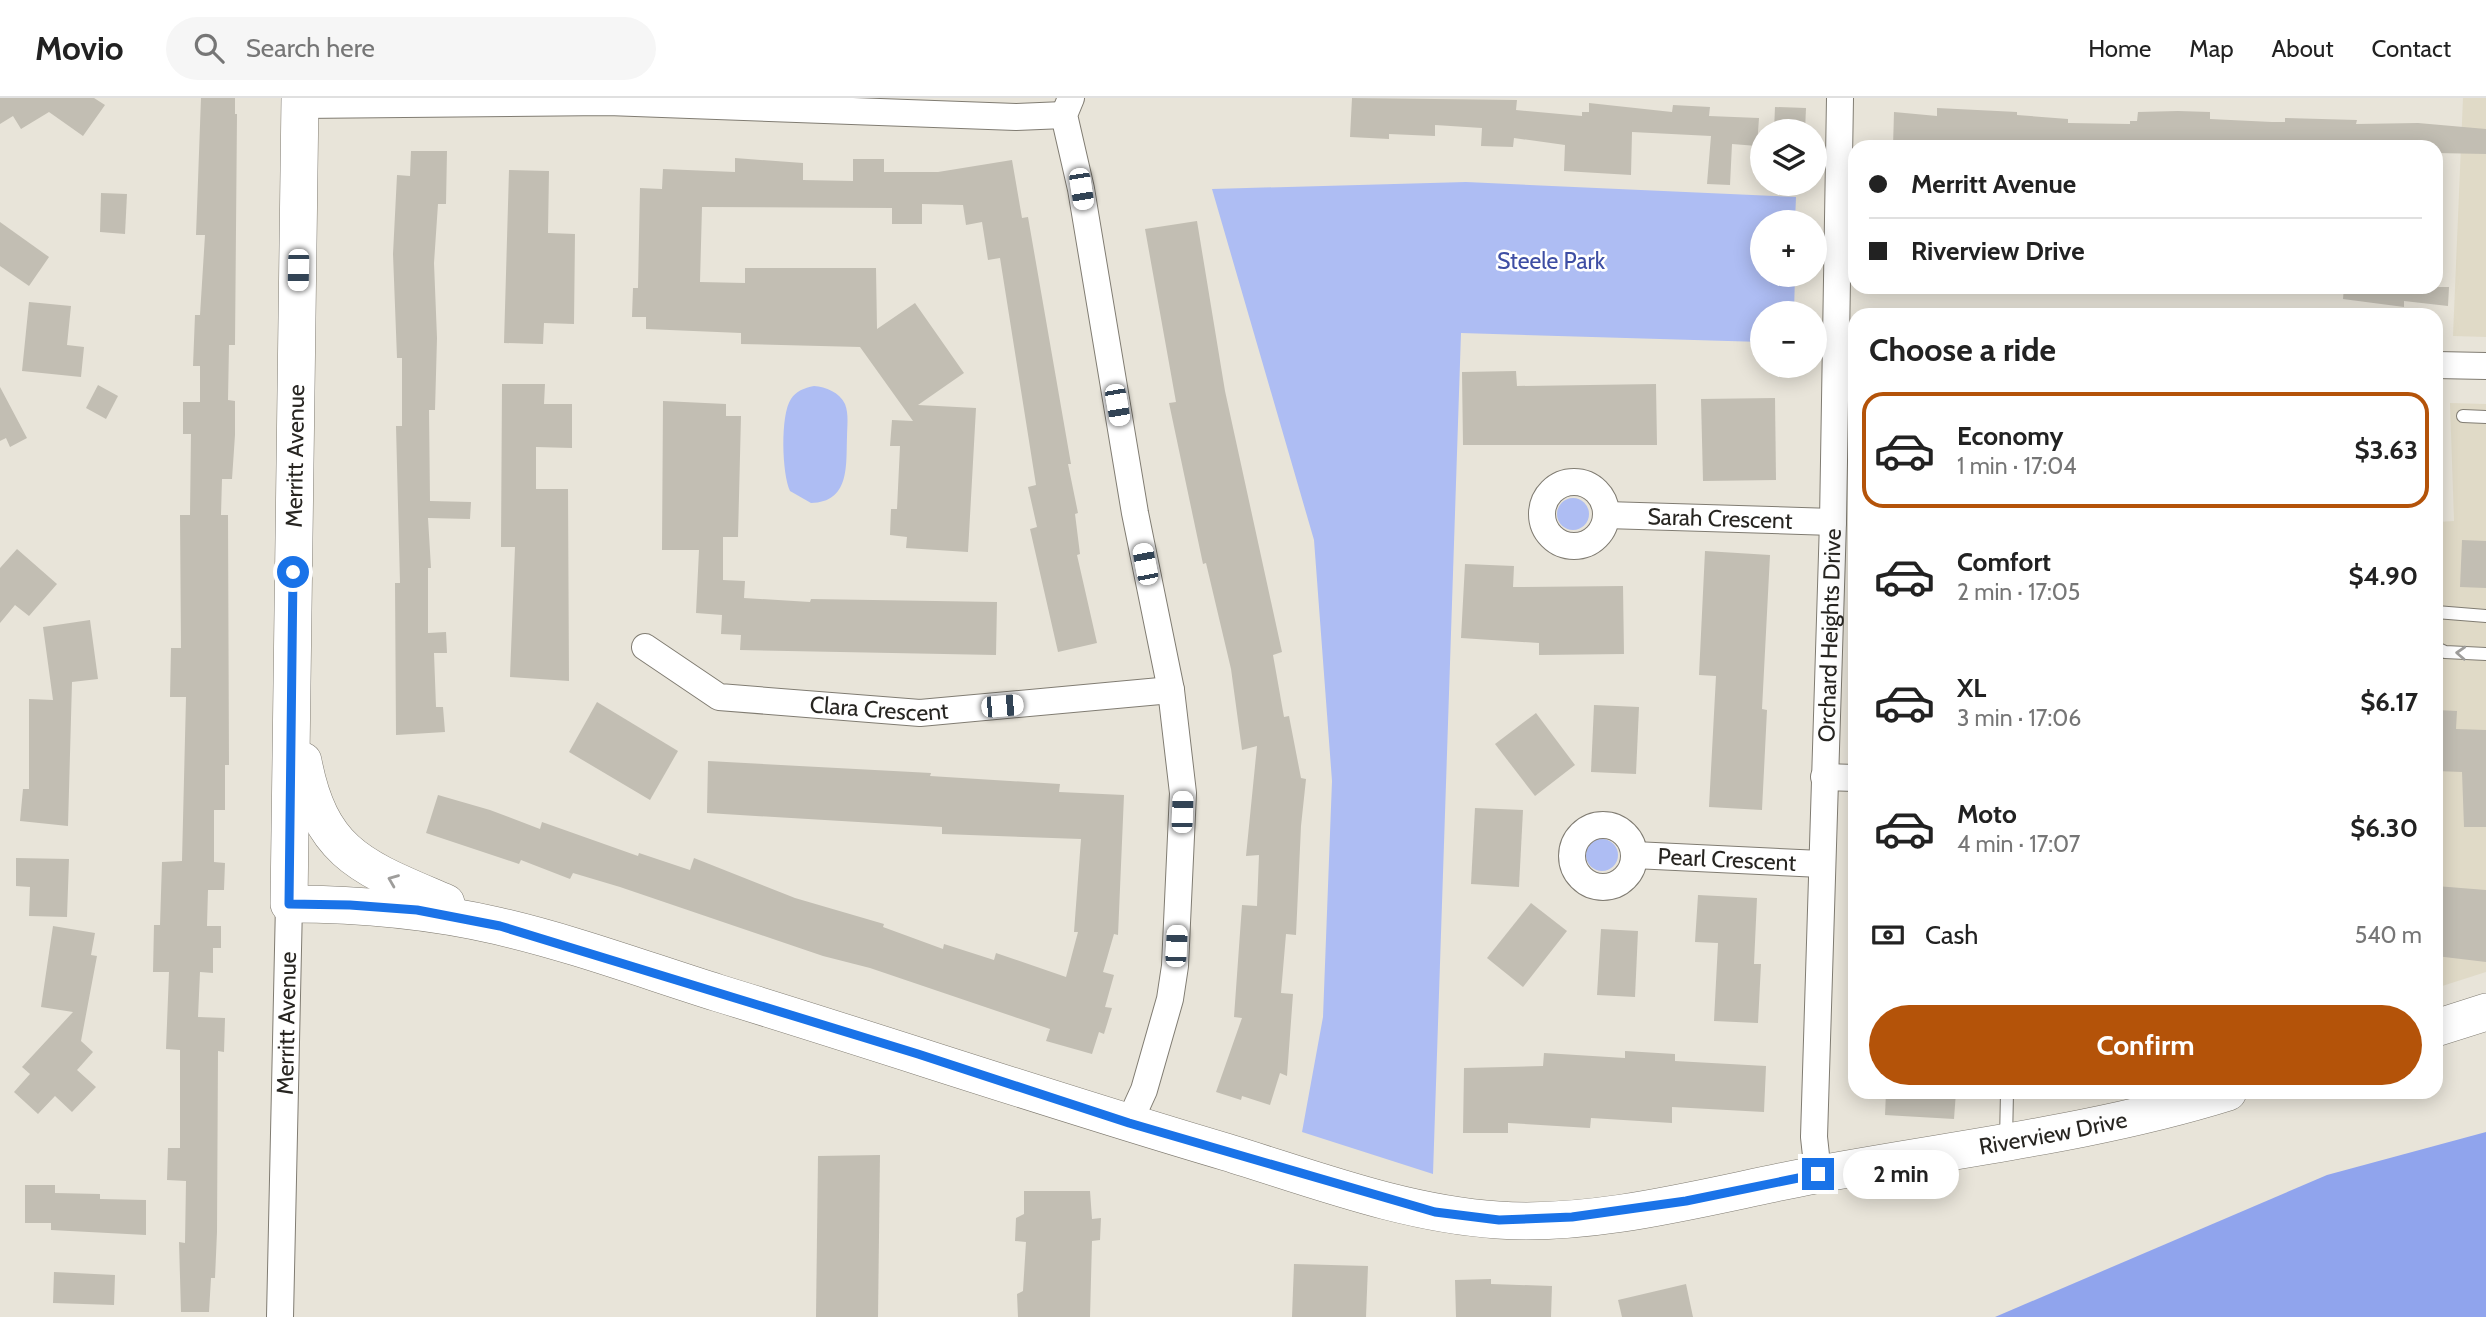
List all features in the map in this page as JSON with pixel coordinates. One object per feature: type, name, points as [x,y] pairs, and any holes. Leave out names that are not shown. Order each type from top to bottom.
[{"type":"street","name":"Orchard Heights Drive","points":[[1818,1174],[1814,1137],[1821,864],[1833,522],[1844,348],[1840,98]]},
{"type":"street","points":[[300,101],[608,100],[844,105],[1016,117],[1067,106],[1135,513],[1171,690],[1183,793],[1175,966],[1170,999],[1146,1082],[1129,1123]]},
{"type":"street","name":"Merritt Avenue","points":[[280,1317],[289,904],[300,101]]},
{"type":"street","points":[[2443,365],[2486,366]]},
{"type":"street","name":"Sarah Crescent","points":[[1606,515],[1833,522]]},
{"type":"street","name":"Clara Crescent","points":[[645,647],[719,697],[906,712],[1171,690]]},
{"type":"street","points":[[291,709],[313,802],[339,844],[375,873],[500,926]]},
{"type":"street","points":[[1824,777],[1848,778]]},
{"type":"street","name":"Pearl Crescent","points":[[1634,855],[1821,864]]},
{"type":"street","name":"Riverview Drive","points":[[289,904],[417,910],[500,926],[918,1054],[1129,1123],[1389,1200],[1435,1212],[1499,1220],[1596,1215],[1686,1201],[1818,1174],[2098,1126],[2201,1099]]},
{"type":"street","points":[[2443,1026],[2486,1012]]},
{"type":"lane","points":[[2463,416],[2486,417]]},
{"type":"lane","points":[[2443,612],[2486,616]]},
{"type":"lane","points":[[2443,651],[2486,654]]},
{"type":"lane","points":[[2006,1141],[2007,1099]]},
{"type":"shaded area","points":[[2463,98],[2486,98],[2486,337],[2453,336]]},
{"type":"shaded area","points":[[2450,403],[2486,404],[2486,972],[2443,986],[2443,522],[2454,521]]},
{"type":"shaded area","points":[[2486,1132],[2486,1317],[1995,1317],[2327,1175]]},
{"type":"green space","name":"Steele Park","points":[[1466,182],[1796,197],[1795,210],[1750,210],[1750,287],[1795,287],[1794,301],[1750,301],[1750,342],[1461,333],[1433,1174],[1302,1132],[1323,1017],[1332,781],[1314,540],[1212,189]]},
{"type":"green space","points":[[814,386],[839,396],[845,404],[847,425],[845,470],[839,489],[824,501],[811,503],[790,491],[783,445],[785,418],[791,399],[801,390]]},
{"type":"green space","points":[[1573,498],[1584,503],[1589,514],[1584,525],[1573,530],[1562,525],[1557,514],[1562,503]]},
{"type":"green space","points":[[1602,839],[1613,844],[1618,855],[1613,866],[1602,871],[1591,866],[1586,855],[1591,844]]},
{"type":"building","points":[[0,98],[94,98],[105,105],[83,136],[49,112],[21,129],[13,116],[0,124]]},
{"type":"building","points":[[201,98],[235,98],[237,114],[235,345],[229,345],[228,400],[235,401],[235,435],[232,479],[222,479],[221,515],[228,515],[229,765],[225,765],[225,810],[214,810],[214,862],[225,863],[224,890],[208,890],[207,926],[221,926],[221,948],[213,948],[213,973],[200,972],[198,1017],[225,1018],[224,1052],[218,1051],[215,1278],[211,1278],[209,1312],[181,1312],[179,1242],[185,1243],[186,1181],[167,1180],[168,1148],[180,1148],[180,1050],[166,1049],[169,972],[153,972],[154,925],[160,925],[162,862],[182,861],[186,697],[170,697],[171,648],[181,648],[180,515],[190,515],[191,434],[183,434],[183,402],[200,402],[200,366],[193,366],[195,315],[200,315],[205,235],[196,235]]},
{"type":"building","points":[[1352,98],[1517,100],[1516,110],[1582,116],[1582,112],[1589,112],[1589,103],[1672,112],[1673,105],[1710,107],[1709,116],[1759,118],[1750,119],[1750,145],[1732,144],[1730,185],[1707,184],[1711,136],[1632,132],[1631,175],[1564,171],[1565,145],[1514,138],[1513,147],[1481,146],[1482,128],[1435,125],[1435,136],[1389,134],[1389,139],[1350,137]]},
{"type":"building","points":[[1775,107],[1806,108],[1806,119],[1774,119]]},
{"type":"building","points":[[1937,108],[2017,112],[2017,115],[2068,119],[2068,123],[2130,124],[2130,121],[2137,121],[2138,112],[2178,111],[2210,112],[2210,119],[2285,122],[2285,118],[2357,120],[2356,124],[2418,123],[2486,129],[2486,154],[2443,153],[2443,140],[1893,140],[1894,112],[1937,116]]},
{"type":"building","points":[[411,151],[447,151],[446,204],[438,204],[434,263],[437,338],[435,410],[429,410],[430,501],[471,502],[470,519],[428,518],[431,568],[428,568],[428,633],[446,632],[447,653],[434,653],[436,707],[443,707],[445,732],[396,735],[395,583],[400,583],[396,426],[402,426],[402,358],[397,358],[393,254],[397,175],[410,176]]},
{"type":"building","points":[[735,158],[803,163],[803,180],[853,181],[853,159],[884,159],[884,172],[938,172],[1012,160],[1022,218],[1028,217],[1071,464],[1068,464],[1078,513],[1075,514],[1080,554],[1077,555],[1097,643],[1058,652],[1030,529],[1037,527],[1028,487],[1036,485],[1000,258],[988,260],[982,222],[966,225],[963,205],[922,204],[922,224],[892,224],[892,208],[702,207],[700,282],[745,283],[745,268],[876,268],[877,329],[915,303],[964,373],[918,405],[976,408],[968,552],[906,548],[907,537],[890,535],[891,509],[897,509],[900,446],[890,446],[892,420],[913,421],[860,347],[741,344],[741,333],[646,329],[646,317],[632,317],[633,288],[638,288],[640,188],[662,189],[663,169],[735,172]]},
{"type":"building","points":[[509,170],[549,171],[548,233],[575,234],[574,324],[544,323],[543,344],[504,343]]},
{"type":"building","points":[[101,193],[127,194],[125,234],[100,232]]},
{"type":"building","points":[[1197,221],[1225,391],[1282,652],[1273,655],[1284,717],[1289,716],[1301,778],[1306,779],[1296,935],[1286,934],[1281,993],[1293,994],[1287,1076],[1280,1073],[1270,1105],[1242,1096],[1241,1100],[1216,1092],[1242,1018],[1234,1017],[1242,905],[1257,906],[1259,855],[1246,856],[1257,746],[1242,750],[1231,669],[1206,563],[1203,564],[1169,403],[1176,402],[1145,229]]},
{"type":"building","points":[[0,222],[49,257],[29,286],[0,266]]},
{"type":"building","points":[[2443,287],[2449,287],[2448,306],[2404,301],[2404,307],[2343,299],[2343,294],[2443,294]]},
{"type":"building","points":[[29,302],[71,306],[67,345],[84,347],[81,377],[22,371]]},
{"type":"building","points":[[1516,371],[1517,386],[1656,384],[1657,445],[1463,445],[1462,372]]},
{"type":"building","points":[[502,384],[545,384],[544,404],[572,404],[572,448],[536,447],[536,489],[568,489],[569,681],[510,677],[515,547],[501,547]]},
{"type":"building","points":[[98,385],[118,396],[106,419],[86,408]]},
{"type":"building","points":[[0,387],[27,438],[10,447],[6,438],[0,441]]},
{"type":"building","points":[[1775,398],[1776,480],[1703,481],[1701,399]]},
{"type":"building","points":[[663,401],[726,404],[726,416],[741,416],[738,537],[723,537],[723,580],[745,581],[744,598],[810,602],[811,599],[997,602],[996,655],[740,650],[741,635],[721,634],[722,615],[696,613],[699,550],[662,550]]},
{"type":"building","points":[[2462,540],[2486,541],[2486,588],[2460,587]]},
{"type":"building","points":[[17,549],[57,584],[29,616],[15,605],[0,623],[0,568]]},
{"type":"building","points":[[1705,551],[1770,555],[1762,709],[1767,710],[1762,810],[1709,807],[1716,676],[1699,675]]},
{"type":"building","points":[[1465,564],[1514,566],[1513,587],[1623,586],[1624,654],[1539,655],[1539,643],[1461,638]]},
{"type":"building","points":[[90,620],[98,679],[72,682],[68,826],[20,821],[23,789],[29,789],[29,699],[53,700],[43,627]]},
{"type":"building","points":[[597,702],[678,751],[650,800],[569,752]]},
{"type":"building","points":[[1594,705],[1639,707],[1636,774],[1591,772]]},
{"type":"building","points":[[2443,710],[2457,711],[2456,729],[2486,730],[2486,827],[2464,827],[2462,772],[2443,771]]},
{"type":"building","points":[[1536,713],[1575,765],[1535,796],[1495,744]]},
{"type":"building","points":[[708,761],[931,773],[930,776],[1060,784],[1059,792],[1124,795],[1118,935],[1114,934],[1103,972],[1114,975],[1105,1007],[1112,1008],[1104,1034],[1099,1032],[1092,1054],[1046,1041],[1050,1029],[870,968],[823,956],[620,887],[573,873],[570,879],[521,860],[519,864],[426,833],[438,795],[490,810],[540,829],[542,822],[638,856],[639,853],[690,870],[694,858],[795,898],[884,924],[883,927],[943,949],[944,944],[994,960],[996,953],[1066,977],[1078,932],[1074,932],[1081,839],[942,834],[942,827],[707,813]]},
{"type":"building","points":[[1475,808],[1523,810],[1519,887],[1471,884]]},
{"type":"building","points":[[16,858],[69,859],[67,917],[29,916],[30,887],[16,886]]},
{"type":"building","points":[[2443,887],[2486,890],[2486,962],[2443,957]]},
{"type":"building","points":[[1698,895],[1757,898],[1754,964],[1761,964],[1758,1023],[1714,1021],[1718,943],[1695,942]]},
{"type":"building","points":[[1531,903],[1567,931],[1523,987],[1487,958]]},
{"type":"building","points":[[53,926],[95,933],[91,955],[97,956],[81,1041],[93,1052],[77,1070],[96,1087],[72,1112],[55,1096],[38,1114],[14,1092],[30,1074],[22,1067],[73,1012],[41,1007]]},
{"type":"building","points":[[1601,929],[1638,931],[1635,997],[1597,995]]},
{"type":"building","points":[[1625,1051],[1675,1054],[1675,1061],[1766,1066],[1764,1112],[1672,1107],[1672,1123],[1591,1118],[1590,1128],[1508,1123],[1508,1133],[1463,1133],[1464,1068],[1543,1066],[1544,1053],[1625,1058]]},
{"type":"building","points":[[1886,1099],[1955,1099],[1954,1119],[1885,1115]]},
{"type":"building","points":[[880,1155],[878,1317],[816,1317],[818,1156]]},
{"type":"building","points":[[25,1185],[55,1185],[55,1193],[100,1194],[100,1199],[146,1200],[146,1235],[51,1230],[51,1223],[25,1223]]},
{"type":"building","points":[[1024,1191],[1090,1191],[1092,1219],[1101,1218],[1100,1240],[1092,1241],[1090,1317],[1018,1317],[1017,1294],[1023,1291],[1026,1242],[1015,1241],[1016,1218],[1024,1214]]},
{"type":"building","points":[[1294,1264],[1368,1266],[1366,1317],[1292,1317]]},
{"type":"building","points":[[54,1272],[115,1275],[114,1305],[53,1303]]},
{"type":"building","points":[[1491,1279],[1491,1284],[1552,1286],[1551,1317],[1456,1317],[1455,1280]]},
{"type":"building","points":[[1686,1284],[1693,1317],[1622,1317],[1618,1300]]},
{"type":"route","points":[[293,572],[289,904],[417,910],[500,926],[918,1054],[1129,1123],[1435,1212],[1499,1220],[1596,1215],[1686,1201],[1818,1174]]}]
